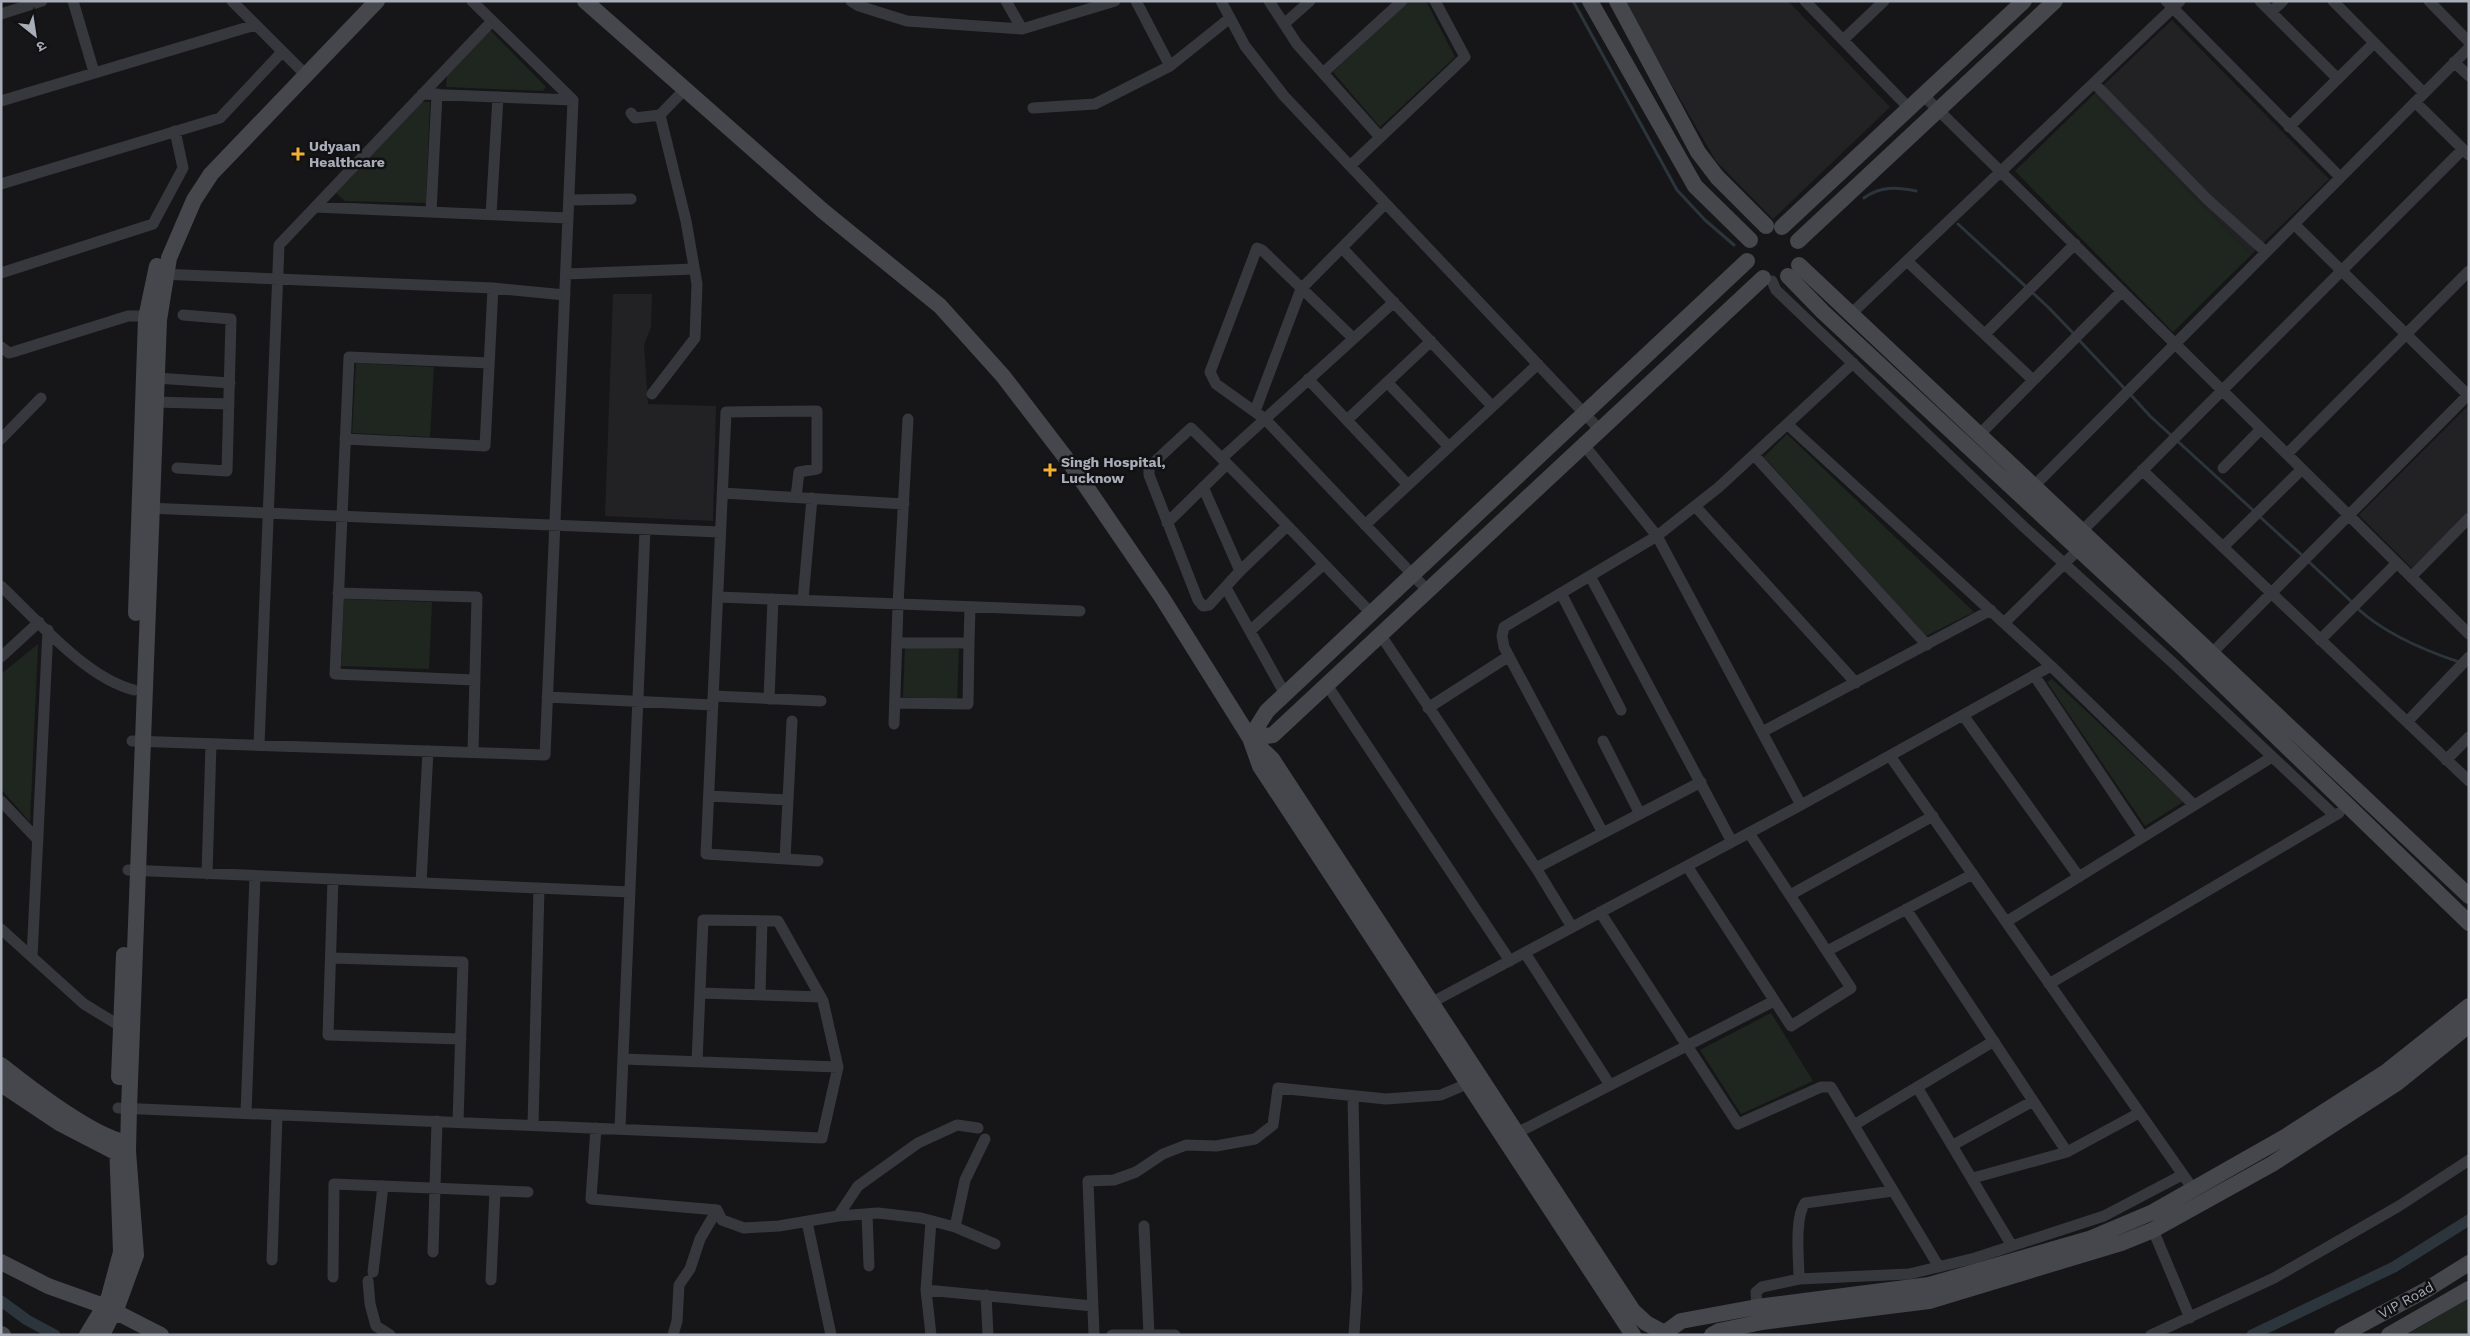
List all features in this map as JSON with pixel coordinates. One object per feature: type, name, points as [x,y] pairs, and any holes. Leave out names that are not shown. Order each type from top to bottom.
[{"type":"street","points":[[1,14],[42,1]]},
{"type":"street","points":[[73,1],[94,72]]},
{"type":"street","points":[[232,1],[303,72]]},
{"type":"street","points":[[93,1334],[109,1309],[136,1255],[123,1148],[145,508],[147,316],[161,274],[194,200],[211,174],[364,1]]},
{"type":"street","points":[[303,72],[377,1]]},
{"type":"street","points":[[138,741],[545,755],[573,100],[472,1]]},
{"type":"street","points":[[585,1],[824,211],[940,306],[1003,376],[1083,482],[1161,596],[1250,738],[1272,759],[1426,1006],[1511,1136],[1633,1335]]},
{"type":"street","points":[[1006,1],[1022,29]]},
{"type":"street","points":[[860,3],[907,21],[1022,29],[1115,1]]},
{"type":"street","points":[[1136,1],[1170,66]]},
{"type":"street","points":[[1221,1],[1245,46],[1284,96],[1600,430]]},
{"type":"street","points":[[1269,1],[1296,44],[1380,137]]},
{"type":"street","points":[[1284,24],[1310,1]]},
{"type":"street","points":[[1323,73],[1402,1]]},
{"type":"street","points":[[1350,166],[1465,57],[1435,1]]},
{"type":"street","points":[[1590,1],[1694,186],[1750,240]]},
{"type":"street","points":[[1250,738],[1273,735],[1600,430],[1767,280],[1793,270],[1802,255],[1795,235],[1774,227],[1717,177],[1698,152],[1617,1]]},
{"type":"street","points":[[1805,1],[1909,108]]},
{"type":"street","points":[[1843,40],[1884,1]]},
{"type":"street","points":[[2024,1],[1924,95],[1774,227],[1756,232],[1750,240],[1746,251],[1747,261],[1753,271],[1767,280],[2064,564],[2173,663],[2334,815]]},
{"type":"street","points":[[1798,241],[2055,1]]},
{"type":"street","points":[[2260,1],[2338,79]]},
{"type":"street","points":[[2271,12],[2283,1]]},
{"type":"street","points":[[2004,623],[2079,549],[2082,531],[2342,270],[2466,152],[2374,43],[2333,1]]},
{"type":"street","points":[[2429,1],[2469,42]]},
{"type":"street","points":[[1851,314],[2094,83],[2173,4],[2289,127],[2340,177]]},
{"type":"street","points":[[1033,108],[1095,104],[1170,66],[1230,18]]},
{"type":"street","points":[[260,745],[279,245],[492,21]]},
{"type":"street","points":[[1,101],[255,25]]},
{"type":"street","points":[[2289,127],[2374,43]]},
{"type":"street","points":[[2028,492],[2469,48]]},
{"type":"street","points":[[1,184],[220,118],[282,52]]},
{"type":"street","points":[[2454,62],[2469,76]]},
{"type":"street","points":[[2094,83],[2207,199],[2266,252]]},
{"type":"street","points":[[631,113],[635,118],[660,115],[685,89]]},
{"type":"street","points":[[422,94],[573,100]]},
{"type":"street","points":[[431,212],[437,94]]},
{"type":"street","points":[[1924,95],[2469,634]]},
{"type":"street","points":[[491,215],[498,97]]},
{"type":"street","points":[[652,394],[695,338],[697,284],[686,221],[660,115]]},
{"type":"street","points":[[1,273],[152,224],[183,168],[174,131]]},
{"type":"street","points":[[569,200],[631,199]]},
{"type":"street","points":[[1260,415],[1302,290],[1385,204]]},
{"type":"street","points":[[315,207],[568,218]]},
{"type":"street","points":[[2212,654],[2468,395],[2294,224]]},
{"type":"street","points":[[1985,334],[2075,244]]},
{"type":"street","points":[[1352,338],[1262,250],[1257,248],[1210,372],[1216,384],[1260,415],[1428,591]]},
{"type":"street","points":[[1342,248],[1492,406]]},
{"type":"street","points":[[1250,738],[1267,711],[1747,261]]},
{"type":"street","points":[[1907,261],[2033,380]]},
{"type":"street","points":[[566,274],[694,270]]},
{"type":"street","points":[[1793,270],[1851,314],[1979,434],[2079,549],[2186,649],[2469,923]]},
{"type":"street","points":[[1793,270],[1822,312],[2028,492],[2082,531],[2468,895]]},
{"type":"street","points":[[2286,454],[2469,271]]},
{"type":"street","points":[[161,274],[493,288],[565,295]]},
{"type":"street","points":[[138,741],[134,690],[145,508],[155,402],[161,274]]},
{"type":"street","points":[[345,439],[486,446],[493,288]]},
{"type":"street","points":[[1979,434],[2122,291]]},
{"type":"street","points":[[1167,523],[1203,487],[1260,415],[1308,379],[1394,302]]},
{"type":"street","points":[[177,468],[227,471],[232,319],[183,315]]},
{"type":"street","points":[[1,347],[9,352],[13,352],[128,316],[147,316]]},
{"type":"street","points":[[1347,420],[1431,341]]},
{"type":"street","points":[[475,680],[335,674],[338,593],[349,357],[489,363]]},
{"type":"street","points":[[1603,833],[1509,656],[1502,636],[1504,627],[1657,536],[1754,455],[1853,363]]},
{"type":"street","points":[[1365,526],[1538,364]]},
{"type":"street","points":[[156,378],[230,383]]},
{"type":"street","points":[[1308,379],[1408,485]]},
{"type":"street","points":[[1387,382],[1449,447]]},
{"type":"street","points":[[1,439],[41,398]]},
{"type":"street","points":[[155,402],[229,404]]},
{"type":"street","points":[[796,497],[798,472],[817,469],[817,411],[726,412],[706,854],[818,860]]},
{"type":"street","points":[[894,724],[898,604],[908,419]]},
{"type":"street","points":[[1787,424],[2051,666],[2194,805]]},
{"type":"street","points":[[1287,526],[1240,571],[1210,605],[1203,606],[1198,600],[1149,474],[1152,462],[1191,428],[1225,461],[1371,613]]},
{"type":"street","points":[[2223,468],[2261,429]]},
{"type":"street","points":[[1584,445],[1657,536],[1801,806]]},
{"type":"street","points":[[1754,455],[1927,645]]},
{"type":"street","points":[[2223,548],[2302,469]]},
{"type":"street","points":[[2142,470],[2469,781]]},
{"type":"street","points":[[1203,487],[1240,571]]},
{"type":"street","points":[[722,493],[904,504]]},
{"type":"street","points":[[803,600],[812,498]]},
{"type":"street","points":[[1695,506],[1856,683]]},
{"type":"street","points":[[145,508],[720,532]]},
{"type":"street","points":[[2411,577],[2469,518]]},
{"type":"street","points":[[620,1129],[645,529]]},
{"type":"street","points":[[2320,640],[2397,563]]},
{"type":"street","points":[[1251,630],[1324,564]]},
{"type":"street","points":[[1590,576],[1732,842]]},
{"type":"street","points":[[1,586],[88,668],[118,686],[134,690]]},
{"type":"street","points":[[1226,588],[1285,694]]},
{"type":"street","points":[[338,593],[477,597],[472,752]]},
{"type":"street","points":[[1560,593],[1621,710]]},
{"type":"street","points":[[718,597],[1080,611]]},
{"type":"street","points":[[769,699],[773,599]]},
{"type":"street","points":[[895,703],[968,704],[970,606]]},
{"type":"street","points":[[1762,732],[1991,610]]},
{"type":"street","points":[[1,657],[39,622]]},
{"type":"street","points":[[32,957],[48,630]]},
{"type":"street","points":[[1380,634],[1536,868],[1572,927]]},
{"type":"street","points":[[897,643],[969,643]]},
{"type":"street","points":[[1428,708],[1509,656]]},
{"type":"street","points":[[2407,722],[2469,657]]},
{"type":"street","points":[[1426,1006],[1801,806],[2051,666]]},
{"type":"street","points":[[2034,675],[2143,837]]},
{"type":"street","points":[[1327,685],[1510,961]]},
{"type":"street","points":[[547,697],[638,702],[769,699],[821,701]]},
{"type":"street","points":[[1964,714],[2079,877]]},
{"type":"street","points":[[785,859],[792,721]]},
{"type":"street","points":[[2446,760],[2469,737]]},
{"type":"street","points":[[1603,741],[1640,814]]},
{"type":"street","points":[[207,874],[211,744]]},
{"type":"street","points":[[421,883],[428,751]]},
{"type":"street","points":[[1890,756],[2193,1189]]},
{"type":"street","points":[[2006,922],[2272,757]]},
{"type":"street","points":[[1536,868],[1700,782]]},
{"type":"street","points":[[2049,984],[2349,807],[2360,794]]},
{"type":"street","points":[[709,796],[788,800]]},
{"type":"street","points":[[1,801],[38,840]]},
{"type":"street","points":[[1790,894],[1933,816]]},
{"type":"street","points":[[1687,866],[1791,1026],[1851,988],[1749,833]]},
{"type":"street","points":[[133,870],[630,892]]},
{"type":"street","points":[[124,1108],[120,1026],[133,870]]},
{"type":"street","points":[[1827,951],[1973,874]]},
{"type":"street","points":[[246,1113],[255,876]]},
{"type":"street","points":[[333,879],[328,1035],[461,1039]]},
{"type":"street","points":[[533,1125],[539,888]]},
{"type":"street","points":[[1906,909],[2068,1152]]},
{"type":"street","points":[[1600,912],[1738,1124],[1821,1087],[1830,1087],[1939,1266]]},
{"type":"street","points":[[124,1108],[822,1138],[838,1067],[821,998],[778,921],[703,920],[697,1062]]},
{"type":"street","points":[[760,995],[762,921]]},
{"type":"street","points":[[1,928],[84,1004],[120,1026]]},
{"type":"street","points":[[1525,953],[1610,1085]]},
{"type":"street","points":[[331,958],[463,962],[458,1122]]},
{"type":"street","points":[[700,993],[821,998]]},
{"type":"street","points":[[1511,1136],[1774,1001]]},
{"type":"street","points":[[1426,1006],[1469,1083],[1511,1136],[1633,1311],[1646,1323],[1665,1334],[1681,1321],[1757,1307],[1929,1285],[2089,1239],[2152,1212],[2285,1137],[2386,1072],[2469,1006]]},
{"type":"street","points":[[1712,1335],[1719,1331],[1762,1322],[1929,1301],[2121,1243],[2153,1230],[2272,1164],[2380,1094],[2442,1048],[2469,1025]]},
{"type":"street","points":[[1854,1125],[1994,1041]]},
{"type":"street","points":[[623,1059],[838,1067]]},
{"type":"street","points":[[1,1065],[70,1114],[123,1148]]},
{"type":"street","points":[[1094,1335],[1088,1182],[1114,1180],[1136,1172],[1163,1154],[1186,1145],[1216,1146],[1255,1139],[1273,1125],[1278,1088],[1386,1099],[1442,1095],[1469,1083]]},
{"type":"street","points":[[1,1084],[61,1124],[123,1148]]},
{"type":"street","points":[[1917,1087],[2012,1246]]},
{"type":"street","points":[[1353,1096],[1357,1289],[1354,1335]]},
{"type":"street","points":[[1953,1145],[2033,1101]]},
{"type":"street","points":[[1973,1178],[2068,1152],[2139,1113]]},
{"type":"street","points":[[272,1260],[277,1115]]},
{"type":"street","points":[[433,1252],[437,1121]]},
{"type":"street","points":[[838,1216],[858,1186],[918,1143],[957,1125],[978,1128]]},
{"type":"street","points":[[596,1128],[591,1199],[717,1210]]},
{"type":"street","points":[[955,1227],[966,1180],[985,1139]]},
{"type":"street","points":[[2151,1335],[2274,1278],[2399,1206],[2469,1160]]},
{"type":"street","points":[[1757,1307],[1756,1292],[1762,1287],[1799,1279],[1909,1274],[1939,1266],[2012,1246],[2104,1216],[2182,1175]]},
{"type":"street","points":[[333,1277],[334,1184],[528,1192]]},
{"type":"street","points":[[384,1186],[370,1276],[370,1304],[376,1326],[390,1335]]},
{"type":"street","points":[[491,1280],[495,1191]]},
{"type":"street","points":[[1799,1279],[1801,1208],[1805,1203],[1894,1191]]},
{"type":"street","points":[[717,1210],[722,1220],[744,1228],[779,1226],[838,1216],[878,1213],[931,1221],[955,1227],[995,1244]]},
{"type":"street","points":[[673,1335],[677,1320],[679,1285],[690,1269],[700,1239],[717,1210]]},
{"type":"street","points":[[867,1214],[869,1266]]},
{"type":"street","points":[[931,1221],[926,1290],[931,1335]]},
{"type":"street","points":[[807,1222],[832,1335]]},
{"type":"street","points":[[1144,1226],[1149,1334]]},
{"type":"street","points":[[2153,1230],[2190,1318]]},
{"type":"street","points":[[1,1262],[48,1286],[109,1309],[161,1335]]},
{"type":"street","name":"VIP Road","points":[[2342,1335],[2426,1290],[2469,1263]]},
{"type":"street","name":"VIP Road","points":[[2389,1335],[2469,1289]]},
{"type":"street","points":[[926,1290],[1093,1306]]},
{"type":"street","points":[[986,1295],[988,1335]]},
{"type":"street","points":[[1112,1335],[1175,1335]]},
{"type":"shaded area","points":[[1409,1],[1426,1],[1455,57],[1380,127],[1333,72]]},
{"type":"shaded area","points":[[1623,1],[1788,1],[1890,107],[1773,219],[1716,161]]},
{"type":"shaded area","points":[[2172,20],[2329,179],[2251,255],[2094,94]]},
{"type":"shaded area","points":[[490,30],[546,87],[543,91],[446,87],[447,76]]},
{"type":"shaded area","points":[[2094,94],[2251,255],[2173,332],[2015,171]]},
{"type":"shaded area","points":[[422,102],[430,102],[426,203],[345,201],[336,193]]},
{"type":"shaded area","points":[[613,294],[652,294],[651,327],[644,345],[648,404],[716,406],[713,521],[605,516]]},
{"type":"shaded area","points":[[356,363],[434,367],[430,437],[352,433]]},
{"type":"shaded area","points":[[2468,406],[2469,511],[2412,568],[2359,515]]},
{"type":"shaded area","points":[[1787,434],[1974,612],[1926,636],[1764,457]]},
{"type":"shaded area","points":[[344,599],[432,602],[429,669],[341,666]]},
{"type":"shaded area","points":[[38,644],[30,822],[1,789],[1,674]]},
{"type":"shaded area","points":[[905,647],[959,649],[957,699],[903,697]]},
{"type":"shaded area","points":[[2052,679],[2183,802],[2145,826],[2047,682]]},
{"type":"shaded area","points":[[1771,1013],[1813,1081],[1741,1114],[1700,1050]]},
{"type":"shaded area","points":[[2469,1298],[2469,1335],[2406,1335]]},
{"type":"waterway","points":[[1573,1],[1677,190],[1705,220],[1734,245]]},
{"type":"waterway","points":[[1864,198],[1876,191],[1889,188],[1916,191]]},
{"type":"waterway","points":[[1958,224],[2048,307],[2074,334]]},
{"type":"waterway","points":[[2078,339],[2125,389]]},
{"type":"waterway","points":[[2130,394],[2150,416],[2254,511]]},
{"type":"waterway","points":[[2259,516],[2304,557]]},
{"type":"waterway","points":[[2308,561],[2353,603]]},
{"type":"waterway","points":[[2357,608],[2380,626],[2405,640],[2459,662]]},
{"type":"waterway","points":[[2252,1335],[2394,1267],[2469,1220]]},
{"type":"waterway","points":[[1,1301],[27,1320],[55,1335]]},
{"type":"place","name":"Udyaan Healthcare","points":[[298,154]]},
{"type":"place","name":"Singh Hospital, Lucknow","points":[[1050,470]]}]
